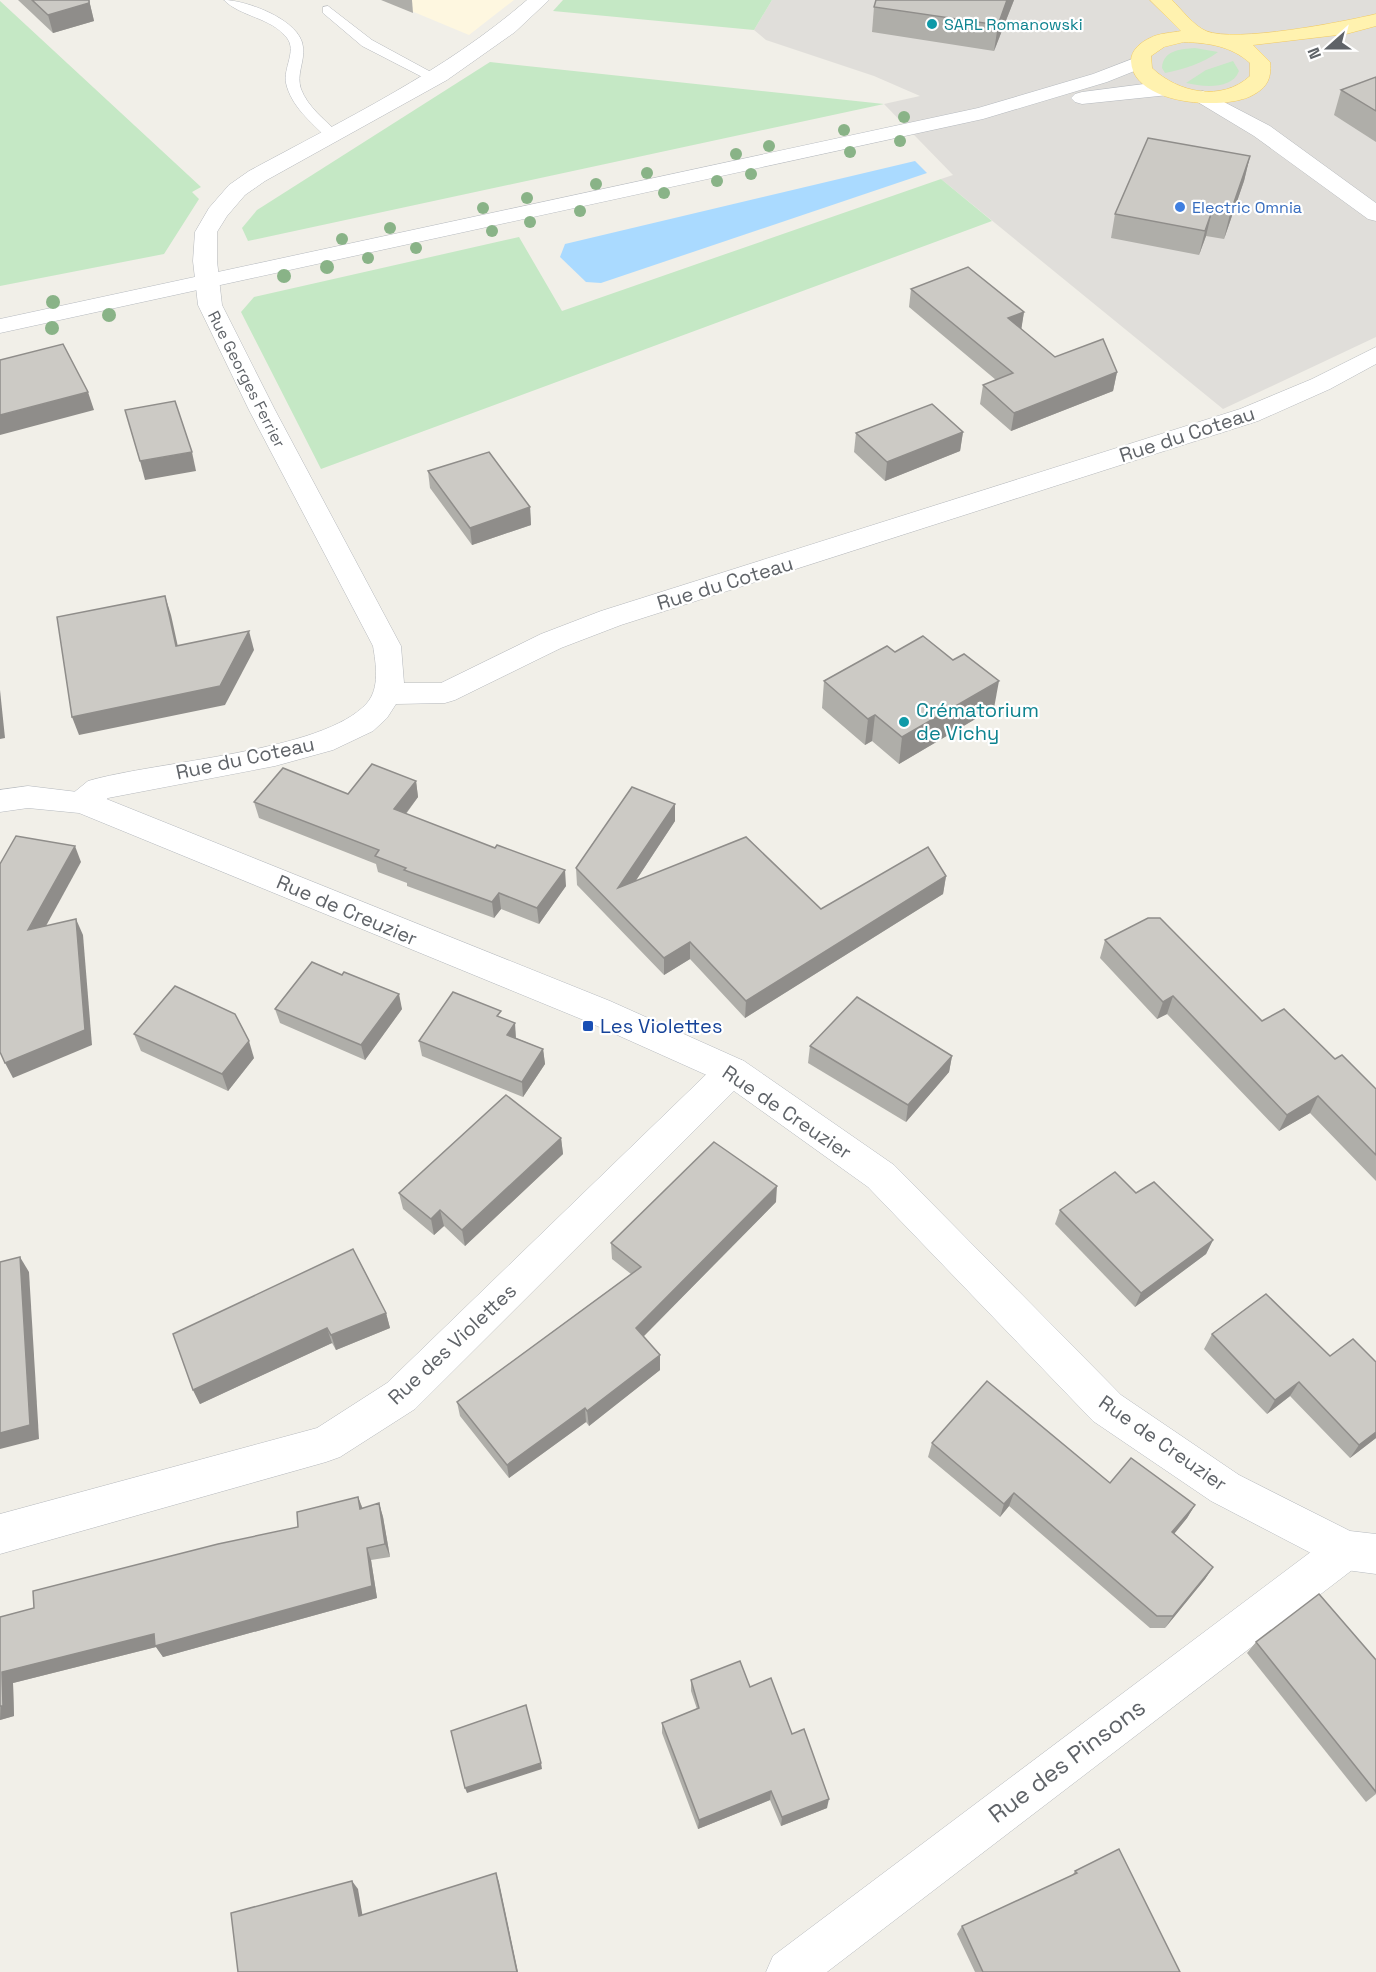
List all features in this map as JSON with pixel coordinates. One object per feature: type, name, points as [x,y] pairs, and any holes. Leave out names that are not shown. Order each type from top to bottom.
[{"type":"main road","points":[[1160,0],[1199,36]]},
{"type":"main road","points":[[1229,42],[1346,28],[1376,20]]},
{"type":"main road","points":[[1147,26],[1149,33],[1143,55],[1148,78],[1171,90],[1203,97],[1234,94],[1271,67],[1346,28]]},
{"type":"main road","points":[[1143,55],[1169,38],[1199,36],[1229,42],[1253,54],[1271,67]]},
{"type":"street","name":"Rue Georges Ferrier","points":[[387,694],[392,671],[387,646],[262,410],[210,304],[206,232],[217,213],[237,190],[257,176],[435,78],[490,41],[539,0]]},
{"type":"street","points":[[975,114],[1100,78],[1143,55]]},
{"type":"street","points":[[1262,131],[1271,67]]},
{"type":"street","points":[[0,326],[975,114],[1116,93],[1171,90]]},
{"type":"street","points":[[1203,97],[1262,131],[1376,214]]},
{"type":"street","name":"Rue du Coteau","points":[[83,802],[99,789],[303,748],[337,737],[376,712],[387,694],[445,693],[551,641],[611,618],[1249,415],[1321,384],[1376,354]]},
{"type":"street","name":"Rue de Creuzier","points":[[0,801],[28,797],[83,802],[598,1011],[732,1071],[881,1176],[1107,1408],[1225,1488],[1361,1552]]},
{"type":"street","name":"Rue des Violettes","points":[[0,1534],[326,1444],[401,1396],[732,1071]]},
{"type":"street","name":"Rue des Pinsons","points":[[789,1972],[1361,1552]]},
{"type":"lane","points":[[230,0],[281,26],[296,40],[297,54],[292,69],[292,82],[307,111],[332,135]]},
{"type":"lane","points":[[328,10],[367,43],[435,78]]},
{"type":"shaded area","points":[[385,0],[514,0],[469,35]]},
{"type":"shaded area","points":[[772,0],[1376,0],[1376,337],[1223,409],[941,179],[953,175],[884,104],[920,96],[874,76],[766,40],[754,30]]},
{"type":"green space","points":[[563,0],[772,0],[754,30],[553,11]]},
{"type":"green space","points":[[0,1],[201,187],[192,192],[199,199],[164,254],[0,286]]},
{"type":"green space","points":[[1195,48],[1218,52],[1193,66],[1165,73],[1162,68],[1163,62],[1169,54]]},
{"type":"green space","points":[[1233,61],[1239,71],[1235,77],[1224,84],[1208,86],[1186,83],[1206,70]]},
{"type":"green space","points":[[490,62],[884,104],[248,241],[242,228],[257,210]]},
{"type":"green space","points":[[941,179],[992,221],[321,469],[241,312],[254,297],[519,237],[562,311]]},
{"type":"water","points":[[915,161],[927,173],[601,283],[586,282],[560,257],[565,244]]},
{"type":"building","points":[[32,0],[89,0],[89,3],[48,15]]},
{"type":"building","points":[[876,0],[1007,0],[998,25],[874,7]]},
{"type":"building","points":[[1376,77],[1376,111],[1341,90]]},
{"type":"building","name":"Electric Omnia","points":[[1148,138],[1250,156],[1230,214],[1212,211],[1205,231],[1115,214]]},
{"type":"building","points":[[968,267],[1024,312],[1008,318],[1055,357],[1103,339],[1117,372],[1014,413],[983,385],[1013,373],[911,289]]},
{"type":"building","points":[[63,344],[88,392],[0,415],[0,360]]},
{"type":"building","points":[[175,401],[192,452],[140,461],[125,410]]},
{"type":"building","points":[[932,404],[963,432],[887,462],[856,433]]},
{"type":"building","points":[[489,452],[530,507],[470,528],[428,471]]},
{"type":"building","points":[[165,596],[176,646],[249,631],[220,686],[72,717],[57,617]]},
{"type":"building","points":[[923,636],[953,660],[964,654],[999,681],[902,737],[875,715],[868,719],[824,681],[887,646],[895,652]]},
{"type":"building","points":[[372,764],[416,781],[394,809],[495,848],[497,845],[565,870],[537,908],[499,893],[492,902],[404,870],[406,868],[375,856],[379,850],[254,802],[283,768],[348,794]]},
{"type":"building","points":[[632,787],[675,804],[618,888],[746,837],[821,909],[928,847],[946,876],[746,1001],[690,942],[664,958],[576,868]]},
{"type":"building","points":[[16,836],[75,846],[28,930],[76,919],[85,1030],[5,1063],[0,1052],[0,864]]},
{"type":"building","points":[[1148,918],[1160,918],[1262,1021],[1284,1009],[1335,1059],[1342,1055],[1376,1089],[1376,1155],[1318,1096],[1287,1115],[1173,996],[1163,1002],[1105,940]]},
{"type":"building","points":[[312,962],[342,975],[344,972],[399,994],[361,1045],[275,1009]]},
{"type":"building","points":[[175,986],[235,1014],[249,1041],[222,1074],[134,1034]]},
{"type":"building","points":[[453,992],[501,1011],[497,1016],[515,1023],[507,1035],[543,1049],[522,1082],[419,1041]]},
{"type":"building","points":[[857,997],[952,1056],[908,1105],[810,1046]]},
{"type":"building","points":[[506,1095],[561,1138],[462,1230],[440,1210],[431,1219],[399,1193]]},
{"type":"building","points":[[714,1142],[777,1186],[636,1328],[660,1355],[587,1411],[585,1408],[507,1465],[457,1402],[641,1267],[611,1243]]},
{"type":"building","points":[[1115,1172],[1136,1193],[1154,1182],[1213,1240],[1141,1293],[1060,1210]]},
{"type":"building","points":[[353,1249],[386,1313],[331,1335],[327,1328],[193,1390],[173,1334]]},
{"type":"building","points":[[20,1257],[30,1425],[0,1433],[0,1262]]},
{"type":"building","points":[[1266,1294],[1330,1356],[1353,1339],[1376,1362],[1376,1432],[1359,1445],[1299,1382],[1275,1400],[1212,1334]]},
{"type":"building","points":[[987,1381],[1110,1483],[1131,1458],[1195,1505],[1172,1532],[1213,1567],[1173,1616],[1157,1616],[1014,1493],[1004,1504],[932,1443]]},
{"type":"building","points":[[358,1497],[360,1509],[379,1503],[385,1544],[367,1548],[372,1586],[155,1646],[154,1634],[2,1672],[3,1706],[0,1706],[0,1617],[34,1608],[33,1591],[218,1544],[298,1527],[297,1512]]},
{"type":"building","points":[[1319,1594],[1376,1660],[1376,1792],[1256,1642]]},
{"type":"building","points":[[740,1661],[750,1687],[771,1678],[792,1734],[804,1729],[829,1799],[782,1817],[771,1791],[699,1820],[662,1723],[699,1708],[691,1680]]},
{"type":"building","points":[[526,1705],[541,1763],[465,1788],[451,1731]]},
{"type":"building","points":[[1119,1849],[1180,1972],[983,1972],[962,1926],[1077,1873],[1075,1871]]},
{"type":"building","points":[[496,1873],[517,1972],[238,1972],[231,1913],[352,1881],[359,1916]]},
{"type":"place","name":"SARL Romanowski","points":[[932,24]]},
{"type":"place","name":"Electric Omnia","points":[[1180,207]]},
{"type":"place","name":"Crématorium de Vichy","points":[[904,722]]},
{"type":"place","name":"Les Violettes","points":[[588,1026]]}]
